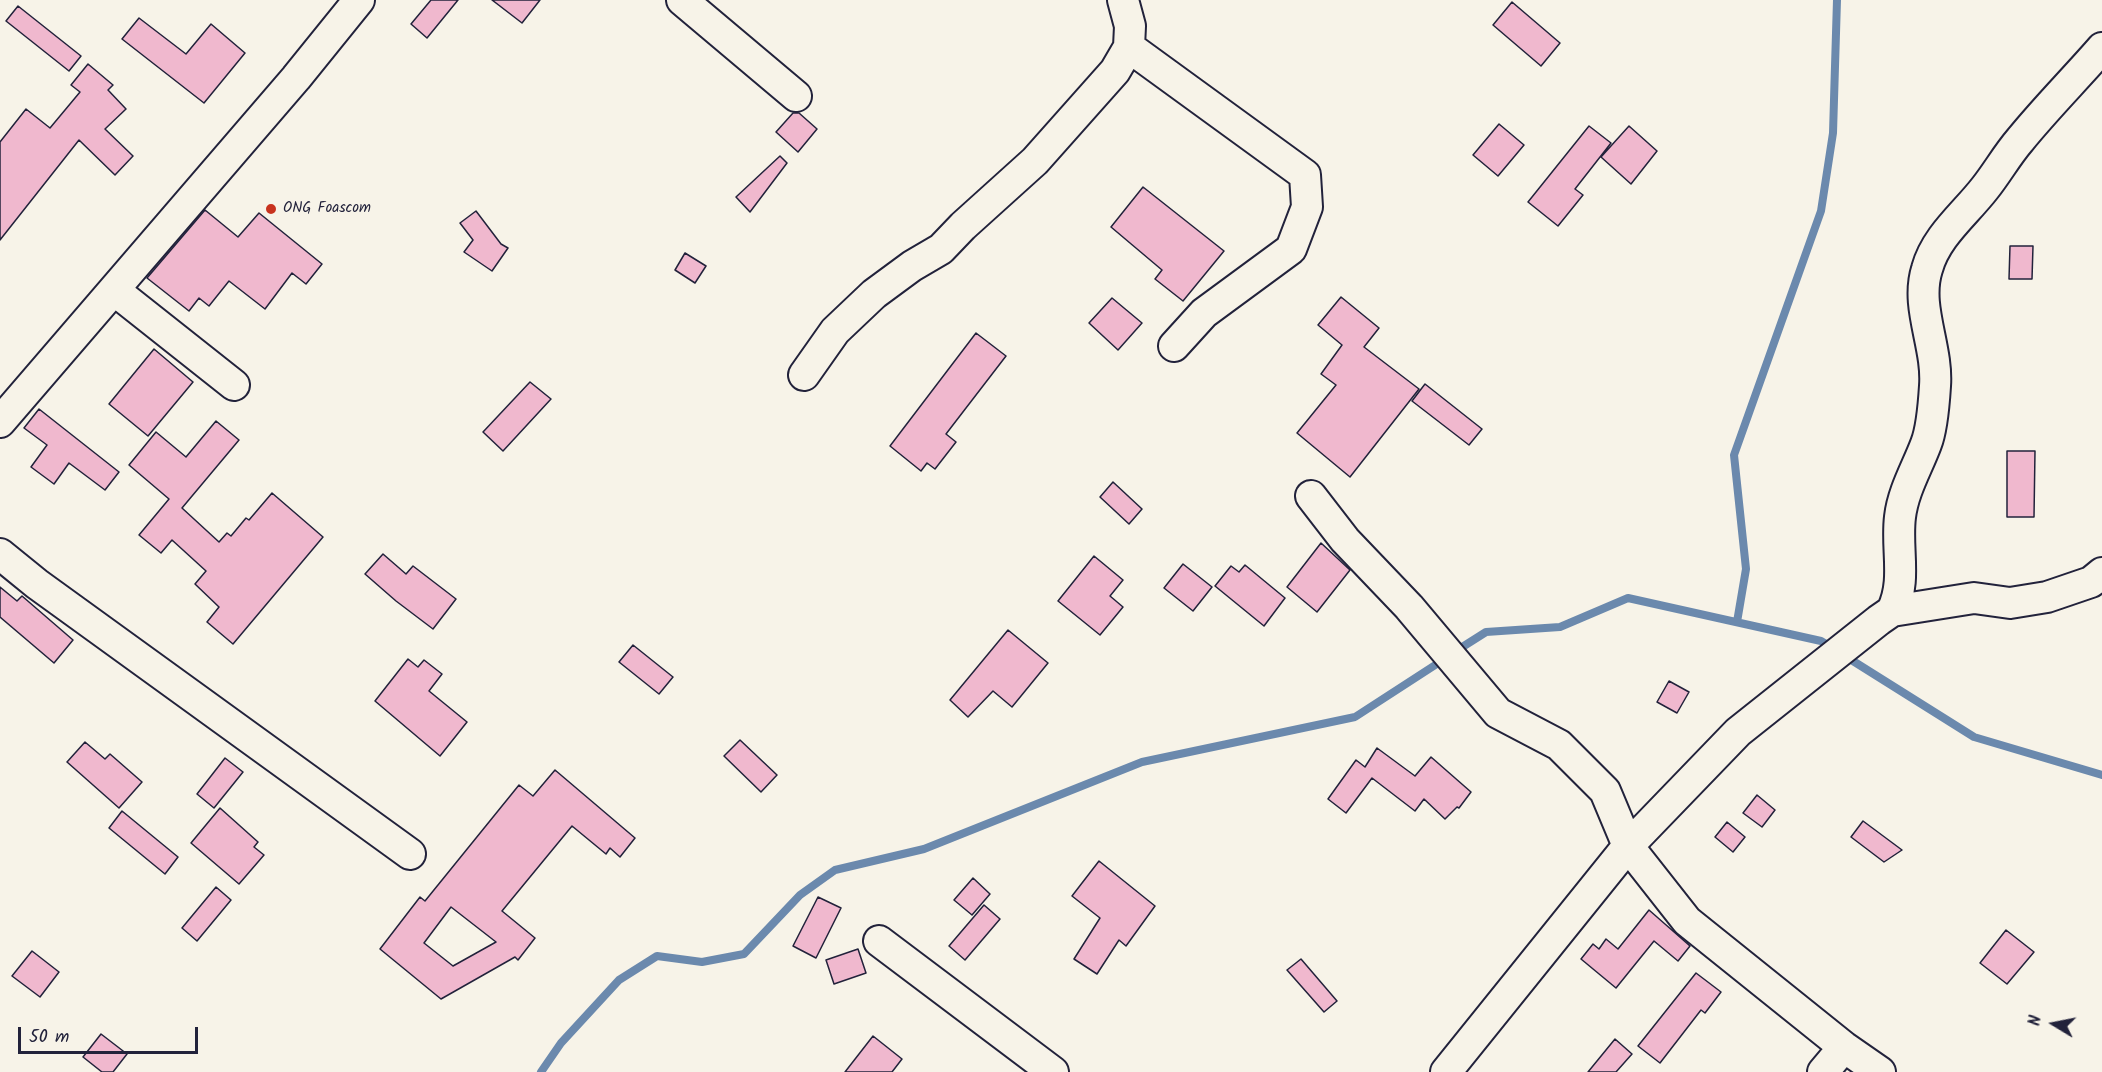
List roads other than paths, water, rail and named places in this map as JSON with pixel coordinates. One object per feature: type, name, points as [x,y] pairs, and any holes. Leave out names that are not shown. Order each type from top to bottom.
[{"type":"street","points":[[0,422],[296,78],[359,0]]},
{"type":"street","points":[[682,0],[796,96]]},
{"type":"street","points":[[804,375],[835,331],[874,294],[912,266],[941,249],[1035,161],[1115,71],[1129,47],[1130,26],[1123,0]]},
{"type":"street","points":[[1129,47],[1305,176],[1307,207],[1291,249],[1204,313],[1174,346]]},
{"type":"street","points":[[1446,1072],[1628,846],[1738,732],[1892,611],[1899,598],[1901,584],[1900,526],[1903,499],[1928,441],[1936,384],[1930,332],[1922,296],[1927,267],[1934,249],[1986,188],[2020,140],[2102,48]]},
{"type":"street","points":[[114,290],[234,385]]},
{"type":"street","points":[[1311,496],[1345,540],[1409,607],[1498,713],[1558,746],[1605,791],[1628,846],[1688,921],[1844,1047],[1880,1072]]},
{"type":"street","points":[[0,555],[410,854]]},
{"type":"street","points":[[1892,611],[1974,598],[2010,603],[2047,597],[2091,582],[2102,573]]},
{"type":"street","points":[[879,941],[1053,1072]]},
{"type":"street","points":[[1823,1072],[1844,1047]]},
{"type":"waterway","points":[[1737,622],[1746,569],[1734,455],[1821,211],[1833,133],[1837,0]]},
{"type":"waterway","points":[[1456,651],[1486,632],[1560,627],[1628,598],[1821,641],[1833,648]]},
{"type":"waterway","points":[[1845,656],[1974,737],[2102,775]]},
{"type":"waterway","points":[[541,1072],[561,1043],[619,980],[657,956],[702,962],[744,954],[800,895],[835,870],[924,849],[1142,762],[1355,717],[1446,658]]},
{"type":"place","name":"ONG Foascom","points":[[271,209]]}]
